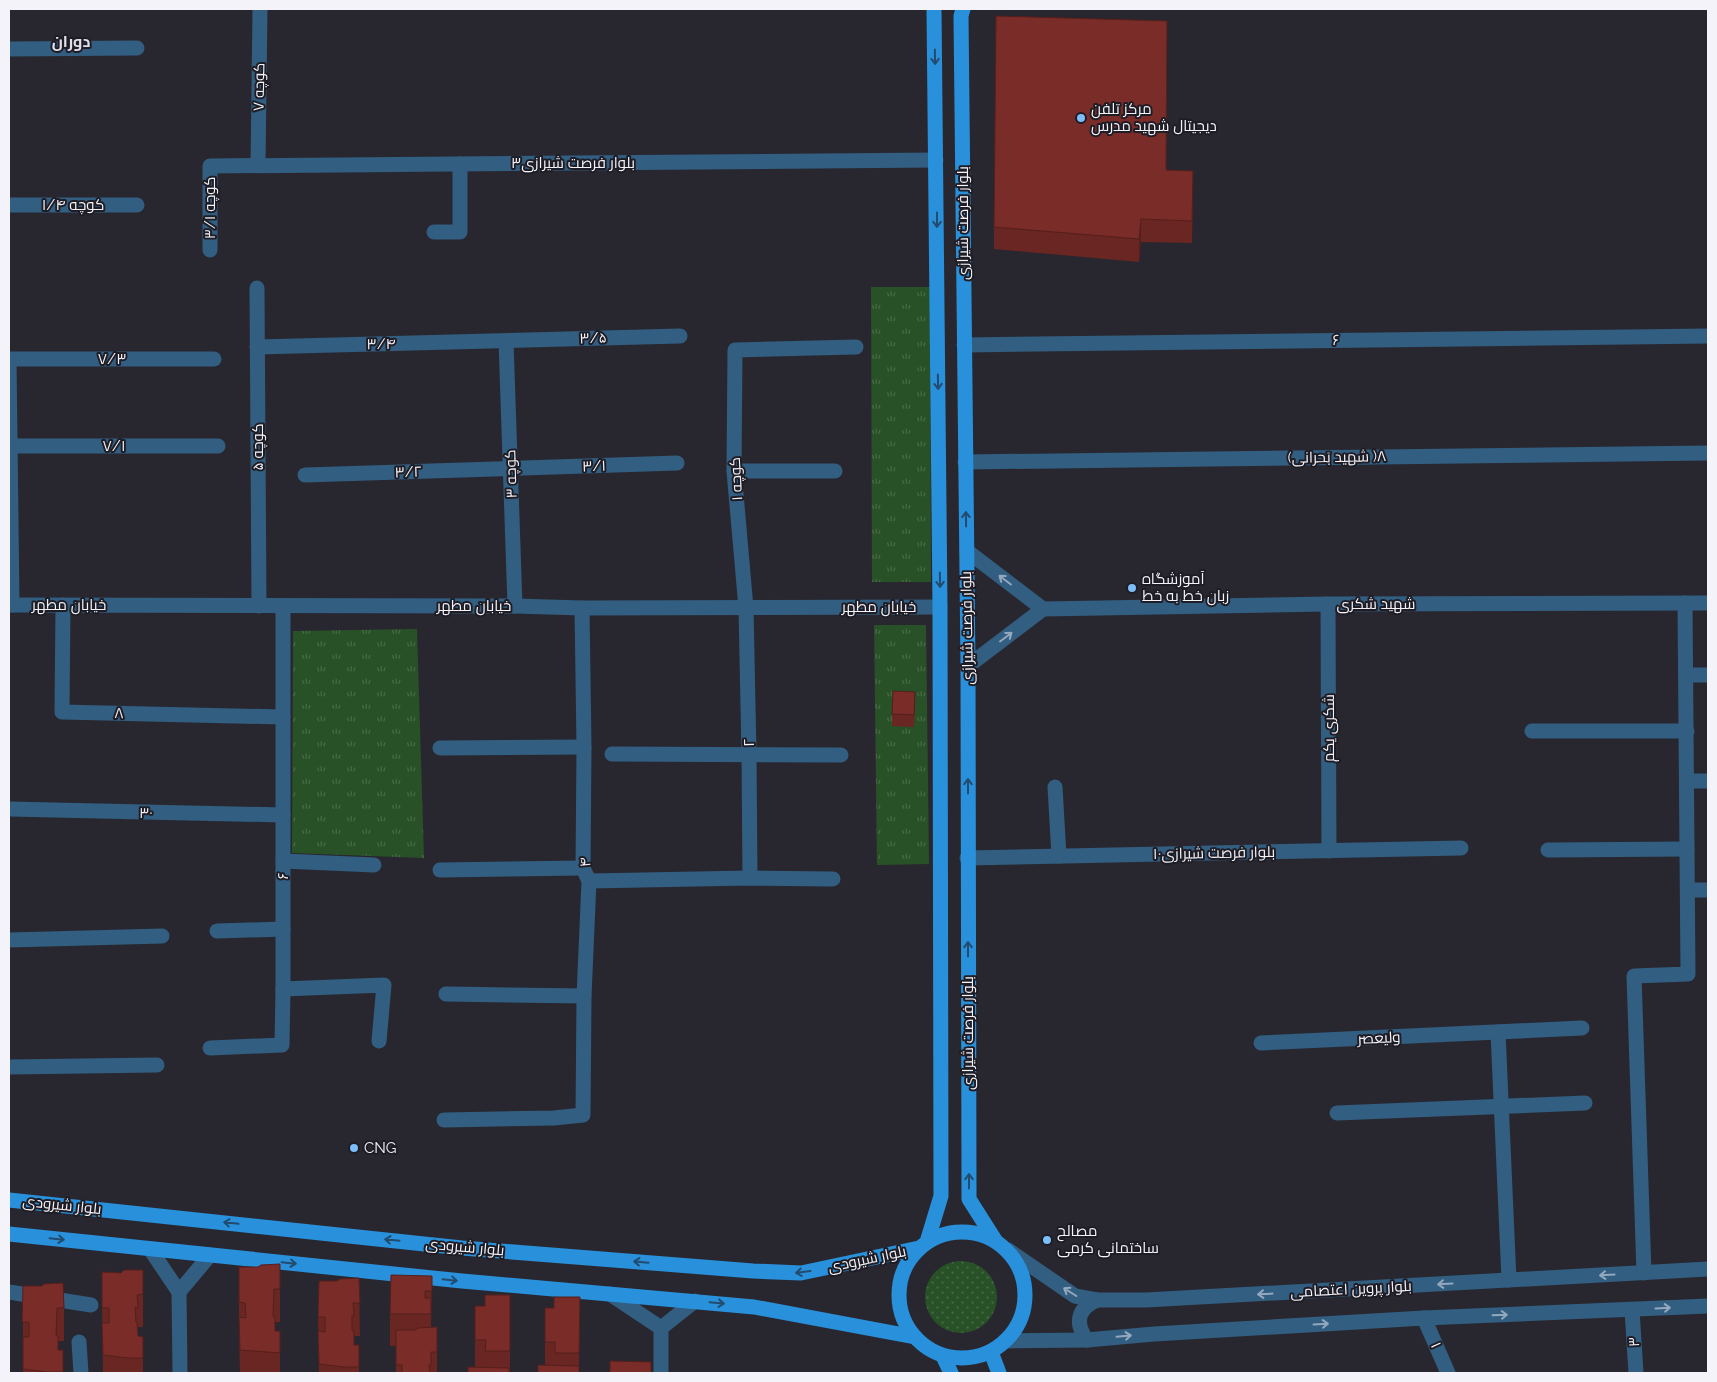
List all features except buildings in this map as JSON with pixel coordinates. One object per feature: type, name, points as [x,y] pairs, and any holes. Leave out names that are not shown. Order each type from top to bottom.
[{"type":"main road","name":"بلوار فرصت شیرازی","points":[[923,1245],[941,1196],[940,607],[934,9]]},
{"type":"main road","name":"بلوار فرصت شیرازی","points":[[963,9],[964,345],[968,666],[969,1199],[995,1240]]},
{"type":"main road","name":"بلوار شیرودی","points":[[9,1200],[462,1248],[753,1271],[801,1273],[923,1245]]},
{"type":"main road","points":[[948,1232],[980,1233],[995,1240],[1008,1250],[1020,1266],[1026,1285],[1025,1305],[1019,1324],[1005,1341],[991,1352],[967,1358],[943,1356],[915,1338],[906,1324],[900,1308],[899,1292],[908,1260],[932,1238],[948,1232]]},
{"type":"main road","points":[[9,1234],[462,1281],[754,1307],[915,1338]]},
{"type":"main road","points":[[991,1352],[999,1373]]},
{"type":"main road","points":[[943,1356],[951,1373]]},
{"type":"street","name":"کوچه ۷","points":[[258,165],[260,9]]},
{"type":"street","points":[[9,49],[136,48]]},
{"type":"street","name":"۳بلوار فرصت شیرازی","points":[[210,166],[936,160]]},
{"type":"street","points":[[434,232],[460,232],[460,164]]},
{"type":"street","name":"کوچه ۳/۱","points":[[210,166],[210,250]]},
{"type":"street","name":"کوچه ۱/۴","points":[[9,205],[137,205]]},
{"type":"street","name":"کوچه ۵","points":[[257,288],[259,606]]},
{"type":"street","name":"۳/۵","points":[[506,341],[680,336]]},
{"type":"street","name":"۶","points":[[964,345],[1708,336]]},
{"type":"street","name":"۳/۴","points":[[257,347],[506,341]]},
{"type":"street","name":"کوچه ۳","points":[[506,341],[515,606]]},
{"type":"street","name":"کوچه ۱","points":[[746,608],[734,471],[735,350],[856,347]]},
{"type":"street","points":[[9,359],[10,605]]},
{"type":"street","name":"۷/۳","points":[[9,359],[214,359]]},
{"type":"street","name":"۷/۱","points":[[10,446],[218,446]]},
{"type":"street","name":"(شهید بَحرانی )۸","points":[[965,462],[1708,453]]},
{"type":"street","name":"۳/۱","points":[[510,468],[677,463]]},
{"type":"street","name":"۳/۲","points":[[305,475],[510,468]]},
{"type":"street","points":[[734,471],[835,471]]},
{"type":"street","points":[[966,551],[1043,609],[968,666]]},
{"type":"street","points":[[1644,1273],[1634,976],[1688,974],[1686,603]]},
{"type":"street","name":"شهید شکری","points":[[1043,609],[1328,604],[1708,603]]},
{"type":"street","name":"شکری یکم","points":[[1328,604],[1329,851]]},
{"type":"street","name":"خیابان مطهر","points":[[10,605],[515,606],[582,608],[940,607]]},
{"type":"street","name":"۸","points":[[63,605],[62,712],[283,717]]},
{"type":"street","name":"۶","points":[[210,1048],[282,1045],[283,606]]},
{"type":"street","name":"۴","points":[[444,1120],[554,1118],[584,1115],[586,875],[582,608]]},
{"type":"street","name":"۲","points":[[746,608],[750,878]]},
{"type":"street","points":[[1686,675],[1708,675]]},
{"type":"street","points":[[1532,730],[1686,730]]},
{"type":"street","points":[[440,748],[584,747]]},
{"type":"street","points":[[612,754],[841,754]]},
{"type":"street","points":[[1687,780],[1708,781]]},
{"type":"street","points":[[1055,786],[1059,856]]},
{"type":"street","name":"۳۰","points":[[9,809],[283,815]]},
{"type":"street","name":"بلوار فرصت شیرازی۱۰","points":[[967,858],[1461,848]]},
{"type":"street","points":[[1548,850],[1687,849]]},
{"type":"street","points":[[283,861],[374,865]]},
{"type":"street","points":[[440,870],[586,875],[833,879]]},
{"type":"street","points":[[1688,890],[1708,890]]},
{"type":"street","points":[[217,931],[283,929]]},
{"type":"street","points":[[9,940],[162,936]]},
{"type":"street","points":[[283,989],[384,986],[379,1041]]},
{"type":"street","points":[[446,994],[584,996]]},
{"type":"street","name":"ولیعصر","points":[[1261,1043],[1582,1028]]},
{"type":"street","points":[[1498,1032],[1510,1280]]},
{"type":"street","points":[[9,1067],[157,1065]]},
{"type":"street","points":[[1337,1113],[1585,1102]]},
{"type":"street","points":[[150,1249],[179,1292],[180,1373]]},
{"type":"street","name":"بلوار پروین اعتصامی","points":[[1008,1250],[1075,1296],[1097,1300],[1146,1300],[1708,1270]]},
{"type":"street","points":[[179,1292],[210,1255]]},
{"type":"street","points":[[9,1292],[91,1305]]},
{"type":"street","points":[[610,1294],[662,1328]]},
{"type":"street","points":[[1086,1340],[1081,1333],[1080,1317],[1083,1309],[1089,1303],[1097,1300]]},
{"type":"street","points":[[661,1373],[662,1328],[695,1301]]},
{"type":"street","points":[[1005,1341],[1086,1340],[1154,1334],[1424,1318],[1708,1306]]},
{"type":"street","name":"۳","points":[[1632,1310],[1636,1373]]},
{"type":"street","name":"۱","points":[[1424,1318],[1448,1373]]},
{"type":"street","points":[[79,1342],[81,1373]]},
{"type":"green space","points":[[871,287],[930,287],[931,582],[872,582]]},
{"type":"green space","points":[[874,625],[926,625],[929,864],[877,865]]},
{"type":"green space","points":[[417,629],[424,858],[292,853],[293,631]]},
{"type":"green space","points":[[961,1261],[975,1264],[987,1271],[994,1283],[997,1297],[994,1311],[987,1323],[975,1330],[961,1333],[947,1330],[935,1323],[928,1311],[925,1297],[928,1283],[935,1271],[947,1264]]},
{"type":"place","name":"مرکز تلفن دیجیتال شهید مدرس","points":[[1081,118]]},
{"type":"place","name":"آموزشگاه زبان خط به خط","points":[[1132,588]]},
{"type":"place","name":"CNG","points":[[354,1148]]},
{"type":"place","name":"مصالح ساختمانی کرمی","points":[[1047,1240]]},
{"type":"district","name":"دوران","points":[[71,41]]}]
